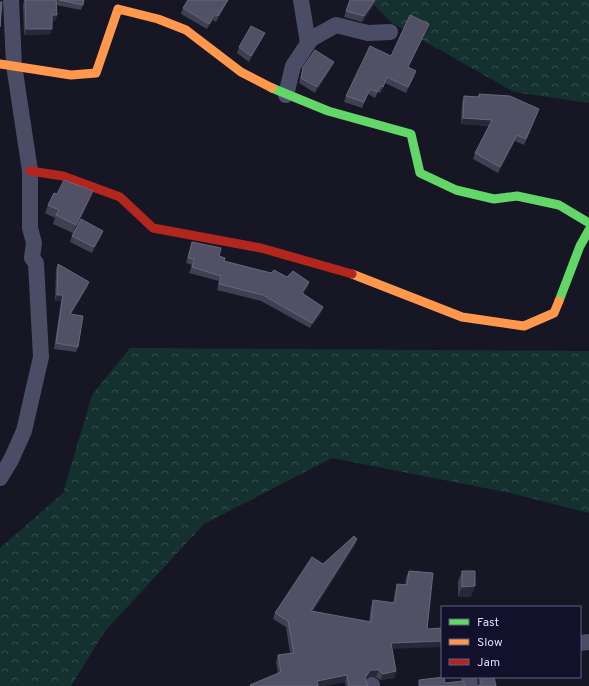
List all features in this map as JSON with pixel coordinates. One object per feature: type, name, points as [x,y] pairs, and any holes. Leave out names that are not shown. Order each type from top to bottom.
[{"type":"street","points":[[0,478],[11,460],[24,431],[41,357],[36,263],[32,258],[34,243],[30,228],[30,171],[7,64],[11,0]]},
{"type":"street","points":[[301,0],[308,43]]},
{"type":"street","points":[[7,64],[71,74],[96,73],[118,9],[166,20],[194,36],[246,76],[286,95],[368,124],[412,134],[420,173],[456,190],[494,199],[517,196],[559,205],[589,223]]},
{"type":"street","points":[[286,95],[293,66],[311,39],[336,25],[368,33],[390,32]]},
{"type":"street","points":[[30,171],[63,176],[120,197],[153,228],[261,248],[341,270],[462,317],[524,326],[554,313],[580,246],[589,230]]},
{"type":"green space","points":[[369,0],[589,0],[589,103],[514,92],[392,23]]},
{"type":"green space","points":[[130,348],[589,351],[589,513],[510,493],[332,458],[204,524],[105,631],[71,686],[0,686],[0,548],[63,493],[92,395]]},
{"type":"building","points":[[25,0],[56,0],[57,15],[52,15],[52,29],[26,29]]},
{"type":"building","points":[[59,0],[84,0],[83,5]]},
{"type":"building","points":[[188,0],[228,0],[218,16],[215,14],[209,24],[183,8]]},
{"type":"building","points":[[350,0],[375,0],[364,16],[346,11]]},
{"type":"building","points":[[0,2],[2,2],[0,27]]},
{"type":"building","points":[[410,15],[429,24],[408,67],[416,71],[408,87],[387,77],[383,87],[380,86],[377,92],[370,89],[364,102],[346,96],[370,46],[391,56]]},
{"type":"building","points":[[251,26],[265,33],[251,56],[239,47]]},
{"type":"building","points":[[315,50],[334,62],[317,87],[301,78],[303,67]]},
{"type":"building","points":[[479,94],[510,96],[539,109],[526,139],[517,135],[500,167],[475,153],[492,120],[463,118],[464,96],[479,97]]},
{"type":"building","points":[[64,180],[93,191],[76,225],[56,215],[59,210],[48,205],[54,193],[57,194]]},
{"type":"building","points":[[81,219],[103,231],[94,247],[72,236]]},
{"type":"building","points":[[192,242],[221,248],[219,256],[225,258],[224,261],[271,273],[274,270],[287,277],[293,271],[309,282],[302,293],[323,307],[312,323],[263,295],[219,284],[221,276],[192,267],[194,259],[188,258]]},
{"type":"building","points":[[58,264],[89,282],[70,314],[83,316],[78,347],[56,343],[63,295],[57,295]]},
{"type":"building","points":[[354,536],[357,539],[311,611],[371,622],[373,600],[395,603],[397,584],[407,585],[409,571],[433,573],[427,629],[441,628],[441,641],[391,643],[396,671],[383,674],[379,670],[370,670],[365,678],[368,686],[349,686],[347,675],[317,681],[318,686],[251,686],[250,685],[281,672],[278,655],[294,653],[288,621],[275,613],[312,557],[323,564]]},
{"type":"building","points":[[462,571],[475,571],[475,586],[462,587]]},
{"type":"building","points":[[441,677],[444,678],[445,683],[463,681],[466,686],[419,686],[419,680]]},
{"type":"building","points":[[481,678],[494,678],[496,686],[478,686],[481,684]]},
{"type":"traffic: fast","points":[[272,88],[328,111],[411,134],[420,173],[456,190],[494,199],[517,196],[559,205],[589,223]]},
{"type":"traffic: fast","points":[[559,301],[580,246],[589,230]]},
{"type":"traffic: slow","points":[[0,64],[71,75],[96,73],[118,9],[158,19],[186,30],[241,72],[272,88]]},
{"type":"traffic: slow","points":[[352,274],[462,317],[524,326],[554,313],[559,301]]},
{"type":"traffic: jam","points":[[30,171],[63,176],[120,197],[153,228],[261,248],[352,274]]}]
